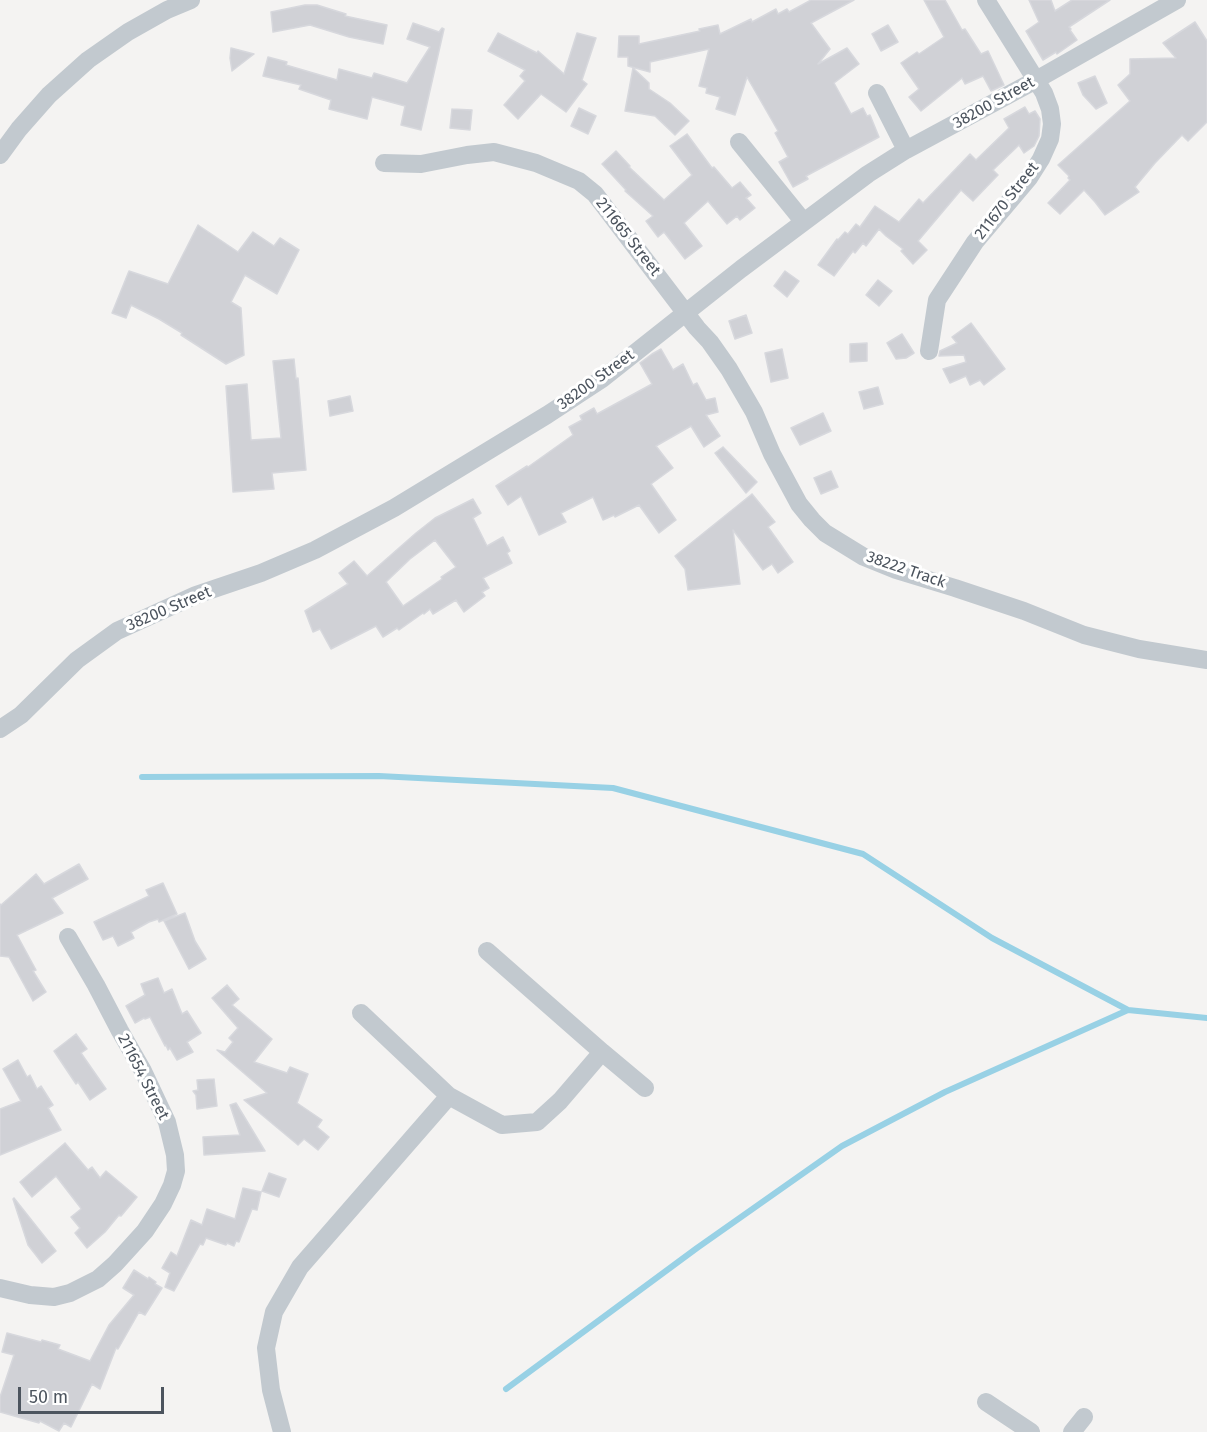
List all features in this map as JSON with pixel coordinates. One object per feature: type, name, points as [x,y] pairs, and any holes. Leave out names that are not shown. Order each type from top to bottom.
[{"type":"street","points":[[0,155],[18,129],[88,60],[128,32],[167,10],[191,0]]},
{"type":"street","name":"211670 Street","points":[[929,351],[937,300],[975,242],[1029,178],[1050,139],[1052,124],[1050,109],[1044,93],[986,0]]},
{"type":"street","name":"38200 Street","points":[[0,729],[21,715],[77,660],[117,631],[196,595],[261,573],[315,550],[394,508],[547,416],[602,378],[868,174],[906,150],[1177,0]]},
{"type":"street","points":[[877,93],[906,150]]},
{"type":"street","points":[[739,142],[803,222]]},
{"type":"street","name":"211665 Street","points":[[384,163],[421,164],[494,152],[536,163],[579,181],[595,194],[686,313]]},
{"type":"street","name":"38222 Track","points":[[686,313],[729,369],[754,412],[772,454],[799,504],[825,533],[864,557],[896,570],[1024,611],[1084,634],[1139,649],[1207,660]]},
{"type":"street","name":"211654 Street","points":[[0,1288],[54,1297],[70,1293],[98,1279],[145,1232],[163,1204],[176,1171],[175,1155],[167,1122],[143,1071],[68,937]]},
{"type":"street","points":[[487,951],[645,1088]]},
{"type":"street","points":[[361,1013],[449,1096],[502,1125],[537,1122],[560,1101],[602,1052]]},
{"type":"street","points":[[282,1432],[271,1390],[266,1348],[274,1312],[300,1267],[449,1096]]},
{"type":"street","points":[[986,1402],[1031,1432]]},
{"type":"street","points":[[1072,1432],[1084,1417]]},
{"type":"building","points":[[811,0],[854,0],[811,23],[830,49],[818,64],[847,48],[859,64],[834,83],[851,114],[863,108],[867,116],[870,115],[879,137],[806,176],[808,179],[793,187],[779,162],[788,157],[775,133],[778,131],[747,77],[735,115],[716,109],[720,97],[706,93],[707,88],[699,86],[709,49],[650,62],[650,72],[628,66],[628,57],[618,57],[619,36],[639,36],[639,44],[718,25],[720,34],[751,19],[752,22],[776,9],[778,14],[787,9],[789,12]]},
{"type":"building","points":[[924,0],[945,0],[962,30],[965,29],[981,54],[988,51],[1004,85],[991,91],[983,76],[965,84],[962,78],[921,111],[909,97],[919,89],[901,63],[944,37]]},
{"type":"building","points":[[1029,0],[1051,0],[1055,11],[1072,0],[1110,0],[1069,27],[1077,40],[1057,54],[1056,52],[1043,60],[1026,31],[1039,22]]},
{"type":"building","points":[[305,5],[317,5],[346,14],[345,16],[387,25],[383,44],[310,25],[273,32],[271,12]]},
{"type":"building","points":[[1195,22],[1207,41],[1207,122],[1188,141],[1182,135],[1135,187],[1139,192],[1105,215],[1084,190],[1060,214],[1048,203],[1070,180],[1058,165],[1130,101],[1118,85],[1130,74],[1130,59],[1176,58],[1163,43]]},
{"type":"building","points":[[413,23],[439,32],[442,28],[444,29],[421,130],[401,125],[405,106],[372,97],[367,119],[329,109],[331,100],[299,89],[301,85],[263,76],[268,57],[287,62],[286,65],[337,80],[339,69],[372,78],[374,73],[407,83],[430,47],[407,39]]},
{"type":"building","points":[[888,25],[898,42],[881,51],[872,34]]},
{"type":"building","points":[[498,33],[537,53],[538,51],[564,74],[577,33],[596,38],[582,80],[587,84],[566,112],[541,94],[518,119],[504,105],[525,81],[520,76],[525,70],[488,51]]},
{"type":"building","points":[[231,48],[254,54],[232,71]]},
{"type":"building","points":[[633,68],[649,83],[649,89],[670,103],[689,121],[675,135],[655,116],[625,111]]},
{"type":"building","points":[[1095,76],[1107,103],[1096,109],[1083,95],[1078,83]]},
{"type":"building","points":[[1025,107],[1029,114],[1035,111],[1040,119],[1039,136],[1034,146],[1024,153],[1019,145],[993,170],[998,175],[973,201],[961,190],[918,241],[927,250],[913,264],[901,251],[903,249],[879,229],[866,246],[863,243],[855,253],[853,251],[834,276],[818,265],[837,239],[845,232],[848,234],[856,224],[860,227],[875,206],[899,222],[919,199],[923,203],[970,154],[976,160],[1009,128],[1004,119]]},
{"type":"building","points":[[579,108],[596,116],[588,134],[571,126]]},
{"type":"building","points":[[452,109],[472,110],[470,130],[450,128]]},
{"type":"building","points":[[687,134],[712,168],[714,167],[732,188],[740,182],[751,195],[746,198],[755,208],[740,220],[737,216],[727,224],[708,201],[684,223],[702,246],[685,259],[664,232],[658,237],[646,221],[653,216],[625,191],[602,164],[616,151],[629,167],[664,200],[692,175],[670,146]]},
{"type":"building","points":[[198,225],[238,252],[253,232],[274,246],[280,238],[299,250],[277,294],[245,275],[231,302],[241,308],[244,355],[226,364],[181,335],[182,333],[131,305],[126,318],[112,313],[129,271],[168,284]]},
{"type":"building","points":[[785,271],[799,281],[787,297],[774,286]]},
{"type":"building","points":[[878,280],[892,291],[879,306],[866,295]]},
{"type":"building","points":[[746,315],[752,333],[735,339],[729,321]]},
{"type":"building","points":[[971,323],[1005,369],[984,385],[980,380],[970,385],[966,376],[950,383],[943,369],[966,362],[964,355],[939,356],[940,351],[957,343],[952,337]]},
{"type":"building","points":[[902,334],[914,353],[906,358],[896,359],[887,343]]},
{"type":"building","points":[[867,343],[867,361],[850,362],[850,344]]},
{"type":"building","points":[[661,349],[673,370],[683,364],[693,385],[697,383],[706,400],[715,398],[718,412],[706,415],[720,436],[704,447],[691,426],[656,446],[673,468],[651,484],[676,520],[659,533],[639,505],[615,517],[614,515],[603,520],[593,497],[561,513],[566,522],[539,535],[521,496],[508,505],[496,486],[528,467],[573,435],[569,427],[582,420],[580,416],[594,408],[597,414],[652,384],[640,363]]},
{"type":"building","points":[[782,349],[788,378],[771,382],[765,353]]},
{"type":"building","points":[[294,359],[296,379],[298,378],[306,470],[272,473],[274,489],[233,492],[226,386],[247,384],[251,440],[281,438],[273,361]]},
{"type":"building","points":[[878,387],[883,404],[864,409],[859,392]]},
{"type":"building","points":[[350,396],[353,411],[330,416],[328,401]]},
{"type":"building","points":[[823,413],[831,431],[800,445],[791,428]]},
{"type":"building","points":[[723,447],[757,482],[746,493],[715,453]]},
{"type":"building","points":[[831,471],[838,487],[821,494],[814,478]]},
{"type":"building","points":[[752,494],[775,522],[768,527],[793,562],[778,573],[772,564],[763,570],[733,530],[740,584],[688,590],[685,569],[675,556]]},
{"type":"building","points":[[473,499],[481,513],[473,518],[487,546],[503,537],[510,551],[507,553],[512,563],[483,578],[489,588],[482,592],[485,596],[464,612],[456,600],[433,614],[430,609],[399,630],[397,628],[383,637],[376,626],[331,649],[320,629],[313,632],[305,611],[348,584],[339,573],[354,561],[367,576],[435,518]],"holes":[[[435,540],[456,567],[403,606],[386,582],[410,559]]]},
{"type":"building","points":[[79,864],[88,879],[52,898],[63,913],[17,935],[36,970],[33,971],[46,992],[33,1001],[9,957],[0,956],[0,904],[36,874],[44,884]]},
{"type":"building","points":[[163,883],[177,914],[159,922],[158,919],[149,922],[131,932],[134,938],[118,946],[113,936],[103,940],[94,922],[149,896],[146,890]]},
{"type":"building","points":[[185,913],[195,941],[206,959],[189,969],[164,921]]},
{"type":"building","points":[[158,978],[164,993],[172,989],[182,1014],[187,1011],[201,1033],[187,1042],[193,1052],[177,1060],[170,1048],[168,1050],[165,1046],[150,1017],[135,1023],[126,1006],[145,995],[141,984]]},
{"type":"building","points":[[227,985],[239,999],[232,1005],[272,1039],[254,1062],[287,1073],[290,1067],[308,1074],[297,1103],[322,1120],[317,1127],[329,1137],[318,1150],[304,1139],[298,1145],[244,1100],[267,1093],[217,1050],[225,1052],[233,1042],[229,1038],[238,1028],[212,998]]},
{"type":"building","points":[[76,1034],[87,1049],[81,1053],[106,1089],[90,1100],[78,1082],[76,1084],[54,1051]]},
{"type":"building","points":[[18,1060],[27,1077],[30,1075],[37,1089],[41,1086],[53,1105],[48,1108],[61,1130],[0,1155],[0,1109],[21,1101],[3,1069]]},
{"type":"building","points":[[214,1079],[217,1106],[197,1109],[196,1095],[193,1091],[198,1090],[197,1080]]},
{"type":"building","points":[[236,1103],[265,1151],[204,1155],[203,1137],[240,1135],[230,1105]]},
{"type":"building","points":[[65,1143],[88,1170],[92,1167],[100,1178],[106,1171],[137,1197],[121,1216],[119,1215],[87,1248],[75,1233],[80,1228],[71,1217],[81,1209],[56,1176],[32,1197],[20,1182]]},
{"type":"building","points":[[269,1173],[286,1179],[279,1197],[262,1191]]},
{"type":"building","points":[[243,1188],[261,1192],[257,1210],[252,1209],[239,1242],[236,1241],[234,1246],[206,1238],[203,1245],[200,1244],[174,1291],[165,1287],[170,1273],[162,1268],[171,1252],[177,1256],[191,1220],[202,1225],[207,1209],[235,1219]]},
{"type":"building","points":[[14,1198],[56,1251],[42,1263],[28,1245]]},
{"type":"building","points":[[134,1270],[148,1279],[149,1277],[162,1288],[145,1315],[139,1312],[118,1349],[116,1348],[100,1389],[92,1384],[71,1427],[64,1423],[59,1431],[40,1421],[39,1423],[0,1412],[0,1397],[14,1355],[2,1352],[7,1333],[60,1345],[58,1349],[90,1361],[109,1325],[134,1295],[123,1288]]},
{"type":"waterway","points":[[142,777],[379,776],[613,788],[863,854],[992,938],[1128,1010],[1207,1018]]},
{"type":"waterway","points":[[506,1389],[697,1248],[842,1146],[945,1092],[1128,1010]]}]
